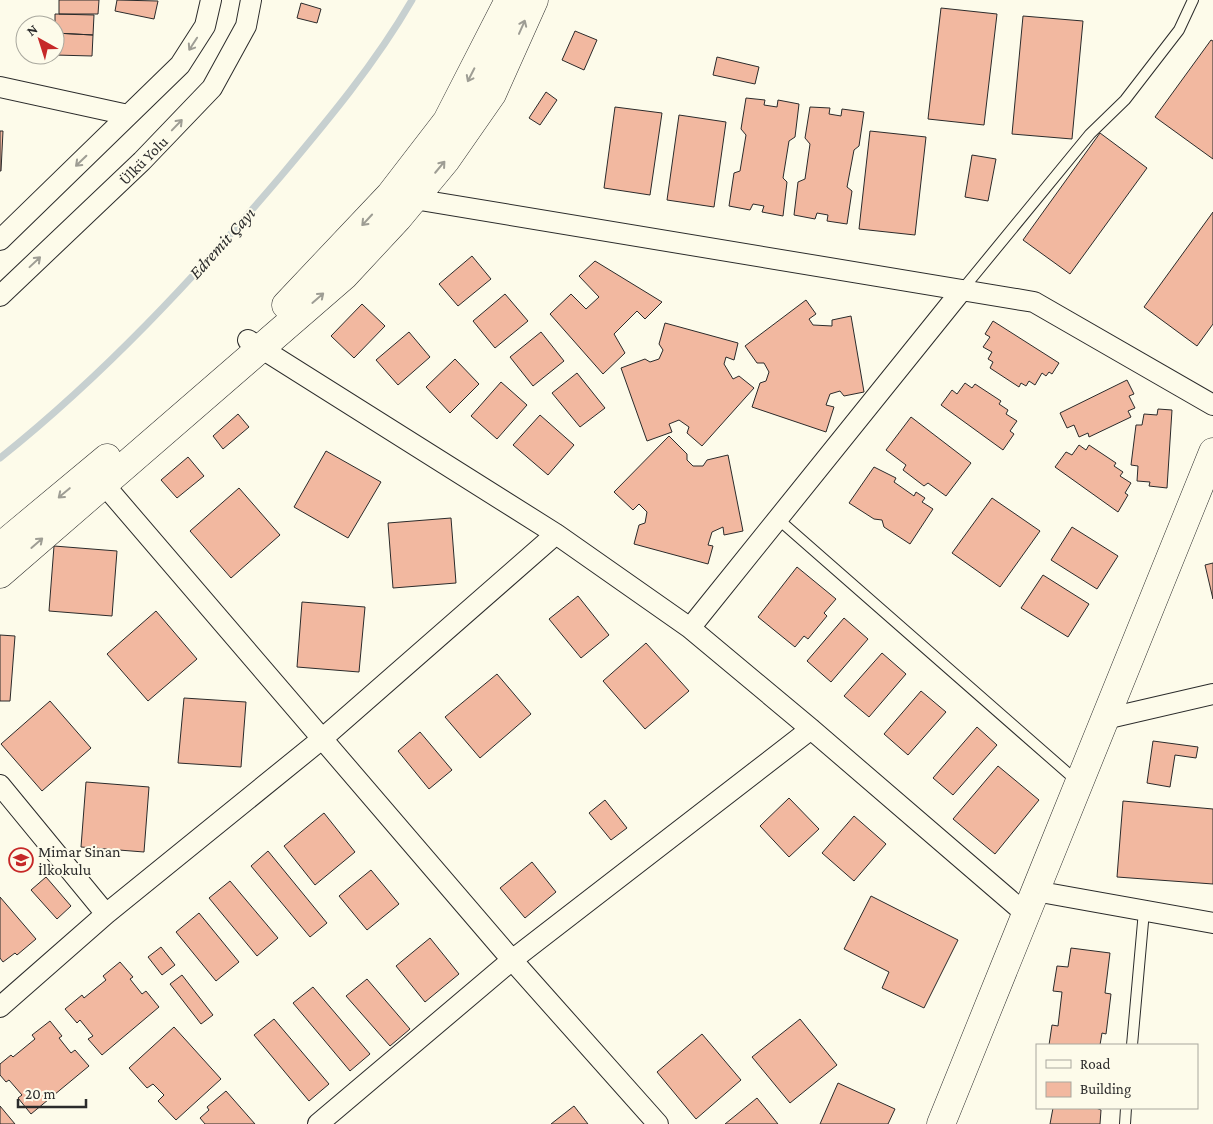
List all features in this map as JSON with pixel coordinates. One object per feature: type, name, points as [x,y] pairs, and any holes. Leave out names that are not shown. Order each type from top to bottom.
[{"type":"street","points":[[0,240],[180,64],[205,26],[211,0]]},
{"type":"street","name":"Ülkü Yolu","points":[[0,296],[142,161],[212,88],[246,26],[251,0]]},
{"type":"street","points":[[0,574],[98,477],[255,344],[344,276],[401,197],[448,121],[509,0]]},
{"type":"street","points":[[401,197],[446,160],[492,94],[534,0]]},
{"type":"street","points":[[0,87],[128,115]]},
{"type":"street","points":[[401,197],[1034,302],[1213,405]]},
{"type":"street","points":[[690,628],[962,290]]},
{"type":"street","points":[[255,344],[556,534],[690,628],[812,730],[1030,903],[1144,911],[1213,923]]},
{"type":"street","points":[[942,1124],[1213,452]]},
{"type":"street","points":[[0,547],[98,477]]},
{"type":"street","points":[[98,477],[512,960],[658,1124]]},
{"type":"street","points":[[0,1007],[106,914],[322,738],[556,534]]},
{"type":"street","points":[[1105,720],[1213,694]]},
{"type":"street","points":[[318,1124],[512,960],[812,730]]},
{"type":"street","points":[[0,785],[106,914]]},
{"type":"lane","points":[[962,290],[1090,134],[1125,100],[1179,30],[1193,0]]},
{"type":"lane","points":[[778,519],[1079,782]]},
{"type":"lane","points":[[1132,1044],[1144,911]]},
{"type":"lane","points":[[1125,1124],[1126,1109]]},
{"type":"building","points":[[59,0],[99,0],[98,14],[59,14]]},
{"type":"building","points":[[117,0],[158,1],[154,19],[115,11]]},
{"type":"building","points":[[301,3],[321,9],[317,23],[297,18]]},
{"type":"building","points":[[941,8],[997,14],[984,125],[928,119]]},
{"type":"building","points":[[55,14],[94,15],[93,35],[65,34],[65,15]]},
{"type":"building","points":[[1023,16],[1083,21],[1072,139],[1012,134]]},
{"type":"building","points":[[575,31],[597,40],[584,70],[562,60]]},
{"type":"building","points":[[65,34],[93,35],[92,56],[65,55]]},
{"type":"building","points":[[1211,40],[1213,41],[1213,159],[1155,117]]},
{"type":"building","points":[[717,57],[759,67],[755,84],[713,75]]},
{"type":"building","points":[[546,92],[557,100],[540,125],[529,118]]},
{"type":"building","points":[[746,98],[765,100],[764,105],[777,107],[778,100],[799,104],[795,137],[789,141],[783,178],[787,182],[783,216],[762,212],[764,206],[753,204],[750,210],[729,206],[734,173],[740,171],[746,135],[741,129]]},
{"type":"building","points":[[615,107],[662,113],[650,195],[604,188]]},
{"type":"building","points":[[810,107],[830,108],[829,114],[841,116],[842,109],[864,112],[859,146],[854,150],[847,187],[852,191],[847,224],[827,221],[828,215],[817,213],[815,219],[794,215],[798,182],[805,179],[810,144],[805,138]]},
{"type":"building","points":[[679,115],[726,122],[714,207],[667,200]]},
{"type":"building","points":[[0,131],[3,131],[1,171],[0,171]]},
{"type":"building","points":[[870,131],[926,137],[915,235],[859,229]]},
{"type":"building","points":[[1100,133],[1147,168],[1070,274],[1023,240]]},
{"type":"building","points":[[972,155],[996,159],[988,201],[965,197]]},
{"type":"building","points":[[1213,212],[1213,324],[1197,346],[1144,307]]},
{"type":"building","points":[[472,256],[491,279],[458,306],[439,284]]},
{"type":"building","points":[[595,261],[662,302],[645,319],[637,311],[614,334],[625,353],[603,374],[550,314],[571,294],[586,309],[599,297],[579,276]]},
{"type":"building","points":[[505,294],[528,321],[495,348],[473,321]]},
{"type":"building","points":[[806,300],[816,314],[809,319],[813,325],[832,326],[832,320],[851,316],[864,392],[844,396],[840,391],[830,394],[826,405],[834,407],[826,432],[752,407],[760,383],[766,381],[769,372],[764,363],[757,363],[745,346]]},
{"type":"building","points":[[362,304],[385,326],[354,358],[331,336]]},
{"type":"building","points":[[993,321],[1059,363],[1052,374],[1049,372],[1046,376],[1042,373],[1035,385],[1029,381],[1026,386],[1021,383],[1019,387],[990,368],[993,362],[988,359],[992,352],[983,347],[990,337],[985,334]]},
{"type":"building","points":[[665,323],[738,343],[734,360],[726,357],[724,364],[733,379],[739,376],[754,388],[702,446],[687,433],[689,427],[679,420],[669,424],[672,432],[647,441],[621,368],[645,359],[650,362],[659,359],[663,350],[659,344]]},
{"type":"building","points":[[409,332],[430,357],[398,385],[376,360]]},
{"type":"building","points":[[541,332],[564,361],[533,386],[510,357]]},
{"type":"building","points":[[455,359],[479,384],[450,413],[426,387]]},
{"type":"building","points":[[577,373],[605,408],[580,427],[552,393]]},
{"type":"building","points":[[1127,380],[1134,394],[1129,396],[1135,408],[1128,411],[1131,417],[1089,437],[1088,433],[1079,437],[1074,425],[1067,428],[1060,413]]},
{"type":"building","points":[[501,382],[527,405],[497,439],[471,416]]},
{"type":"building","points":[[965,383],[972,388],[975,384],[1001,401],[999,404],[1008,410],[1006,414],[1017,421],[1010,431],[1014,434],[1003,450],[941,405],[952,390],[957,394]]},
{"type":"building","points":[[1158,409],[1172,410],[1167,488],[1149,486],[1150,482],[1137,481],[1138,466],[1131,465],[1136,425],[1142,425],[1144,414],[1157,415]]},
{"type":"building","points":[[238,414],[249,427],[223,449],[213,436]]},
{"type":"building","points":[[540,415],[574,445],[548,475],[513,445]]},
{"type":"building","points":[[911,417],[971,463],[946,496],[928,483],[924,486],[903,470],[906,465],[886,450]]},
{"type":"building","points":[[669,436],[687,454],[687,460],[693,466],[703,466],[707,460],[728,455],[743,531],[724,535],[723,527],[712,532],[708,545],[713,546],[708,564],[634,544],[639,525],[645,523],[647,512],[639,504],[633,510],[614,492]]},
{"type":"building","points":[[1079,445],[1086,450],[1089,445],[1116,463],[1114,466],[1123,472],[1120,476],[1131,483],[1125,493],[1128,495],[1118,512],[1055,467],[1066,452],[1072,455]]},
{"type":"building","points":[[326,451],[381,482],[348,538],[294,507]]},
{"type":"building","points":[[188,457],[204,476],[177,498],[161,480]]},
{"type":"building","points":[[874,467],[896,478],[894,482],[914,496],[916,492],[925,498],[922,502],[933,509],[910,544],[884,527],[882,520],[874,519],[849,503]]},
{"type":"building","points":[[239,488],[280,535],[231,578],[190,531]]},
{"type":"building","points":[[992,498],[1040,531],[1000,587],[952,553]]},
{"type":"building","points":[[451,518],[456,583],[393,588],[388,523]]},
{"type":"building","points":[[1072,527],[1118,556],[1097,589],[1051,560]]},
{"type":"building","points":[[54,546],[117,551],[112,616],[49,611]]},
{"type":"building","points":[[1213,563],[1213,599],[1205,565]]},
{"type":"building","points":[[797,567],[836,599],[824,613],[827,616],[808,639],[804,636],[795,647],[758,617]]},
{"type":"building","points":[[1043,575],[1089,604],[1068,637],[1021,608]]},
{"type":"building","points":[[578,596],[609,635],[581,658],[549,619]]},
{"type":"building","points":[[302,602],[365,607],[359,672],[297,667]]},
{"type":"building","points":[[156,611],[197,659],[148,701],[107,654]]},
{"type":"building","points":[[844,618],[868,639],[831,682],[807,661]]},
{"type":"building","points":[[0,635],[15,636],[10,701],[0,701]]},
{"type":"building","points":[[646,643],[689,691],[645,729],[603,681]]},
{"type":"building","points":[[882,653],[906,674],[869,717],[844,696]]},
{"type":"building","points":[[497,674],[531,714],[480,758],[445,717]]},
{"type":"building","points":[[921,691],[946,712],[908,755],[884,734]]},
{"type":"building","points":[[184,698],[246,702],[241,767],[178,763]]},
{"type":"building","points":[[50,701],[91,748],[42,791],[1,744]]},
{"type":"building","points":[[977,727],[997,745],[953,795],[933,778]]},
{"type":"building","points":[[420,732],[452,770],[429,789],[398,751]]},
{"type":"building","points":[[1153,741],[1198,747],[1196,758],[1175,755],[1170,787],[1147,783]]},
{"type":"building","points":[[998,766],[1039,800],[995,854],[953,819]]},
{"type":"building","points":[[86,782],[149,787],[144,852],[81,847]]},
{"type":"building","points":[[789,798],[819,829],[789,857],[760,826]]},
{"type":"building","points":[[605,800],[627,828],[611,840],[589,813]]},
{"type":"building","points":[[1123,801],[1213,809],[1213,884],[1117,877]]},
{"type":"building","points":[[324,813],[355,852],[315,885],[284,846]]},
{"type":"building","points":[[854,816],[886,844],[854,881],[822,853]]},
{"type":"building","points":[[268,851],[327,923],[310,937],[251,866]]},
{"type":"building","points":[[532,862],[556,892],[525,918],[500,888]]},
{"type":"building","points":[[371,870],[399,904],[367,930],[339,896]]},
{"type":"building","points":[[46,877],[71,906],[57,919],[31,890]]},
{"type":"building","points":[[230,881],[278,938],[257,956],[209,898]]},
{"type":"building","points":[[871,896],[958,940],[924,1008],[882,988],[889,972],[844,949]]},
{"type":"building","points":[[0,897],[36,939],[17,955],[15,953],[3,962],[0,958]]},
{"type":"building","points":[[199,913],[239,962],[216,981],[176,932]]},
{"type":"building","points":[[430,938],[459,974],[425,1002],[396,966]]},
{"type":"building","points":[[161,947],[175,965],[162,975],[148,957]]},
{"type":"building","points":[[1071,948],[1110,953],[1105,993],[1111,994],[1106,1034],[1102,1033],[1100,1044],[1049,1044],[1052,1025],[1058,1026],[1062,992],[1053,991],[1057,966],[1068,967]]},
{"type":"building","points":[[120,962],[133,977],[130,979],[142,994],[146,991],[159,1007],[102,1055],[88,1039],[93,1036],[80,1020],[77,1023],[65,1009],[82,995],[84,998],[106,980],[103,976]]},
{"type":"building","points":[[182,975],[213,1015],[201,1024],[170,984]]},
{"type":"building","points":[[367,979],[410,1029],[390,1046],[346,996]]},
{"type":"building","points":[[313,987],[370,1054],[350,1071],[293,1003]]},
{"type":"building","points":[[274,1019],[329,1084],[309,1101],[254,1035]]},
{"type":"building","points":[[800,1019],[837,1065],[790,1103],[752,1057]]},
{"type":"building","points":[[50,1021],[62,1036],[59,1038],[71,1053],[75,1050],[89,1066],[31,1114],[18,1098],[22,1095],[9,1080],[6,1082],[0,1075],[0,1064],[11,1055],[13,1057],[35,1039],[32,1035]]},
{"type":"building","points":[[174,1027],[221,1079],[176,1120],[158,1101],[164,1095],[153,1084],[147,1088],[129,1068]]},
{"type":"building","points":[[702,1034],[741,1080],[696,1119],[657,1072]]},
{"type":"building","points":[[838,1083],[895,1109],[888,1124],[820,1124]]},
{"type":"building","points":[[226,1091],[255,1124],[205,1124],[200,1118],[209,1110],[207,1107]]},
{"type":"building","points":[[757,1098],[778,1124],[725,1124]]},
{"type":"building","points":[[0,1106],[15,1124],[0,1124]]},
{"type":"building","points":[[574,1106],[588,1124],[551,1124]]},
{"type":"building","points":[[1053,1109],[1101,1110],[1100,1124],[1050,1124]]},
{"type":"waterway","name":"Edremit Çayı","points":[[0,458],[76,393],[182,288],[316,134],[383,47],[412,0]]},
{"type":"place","name":"Mimar Sinan İlkokulu","points":[[21,860]]}]
